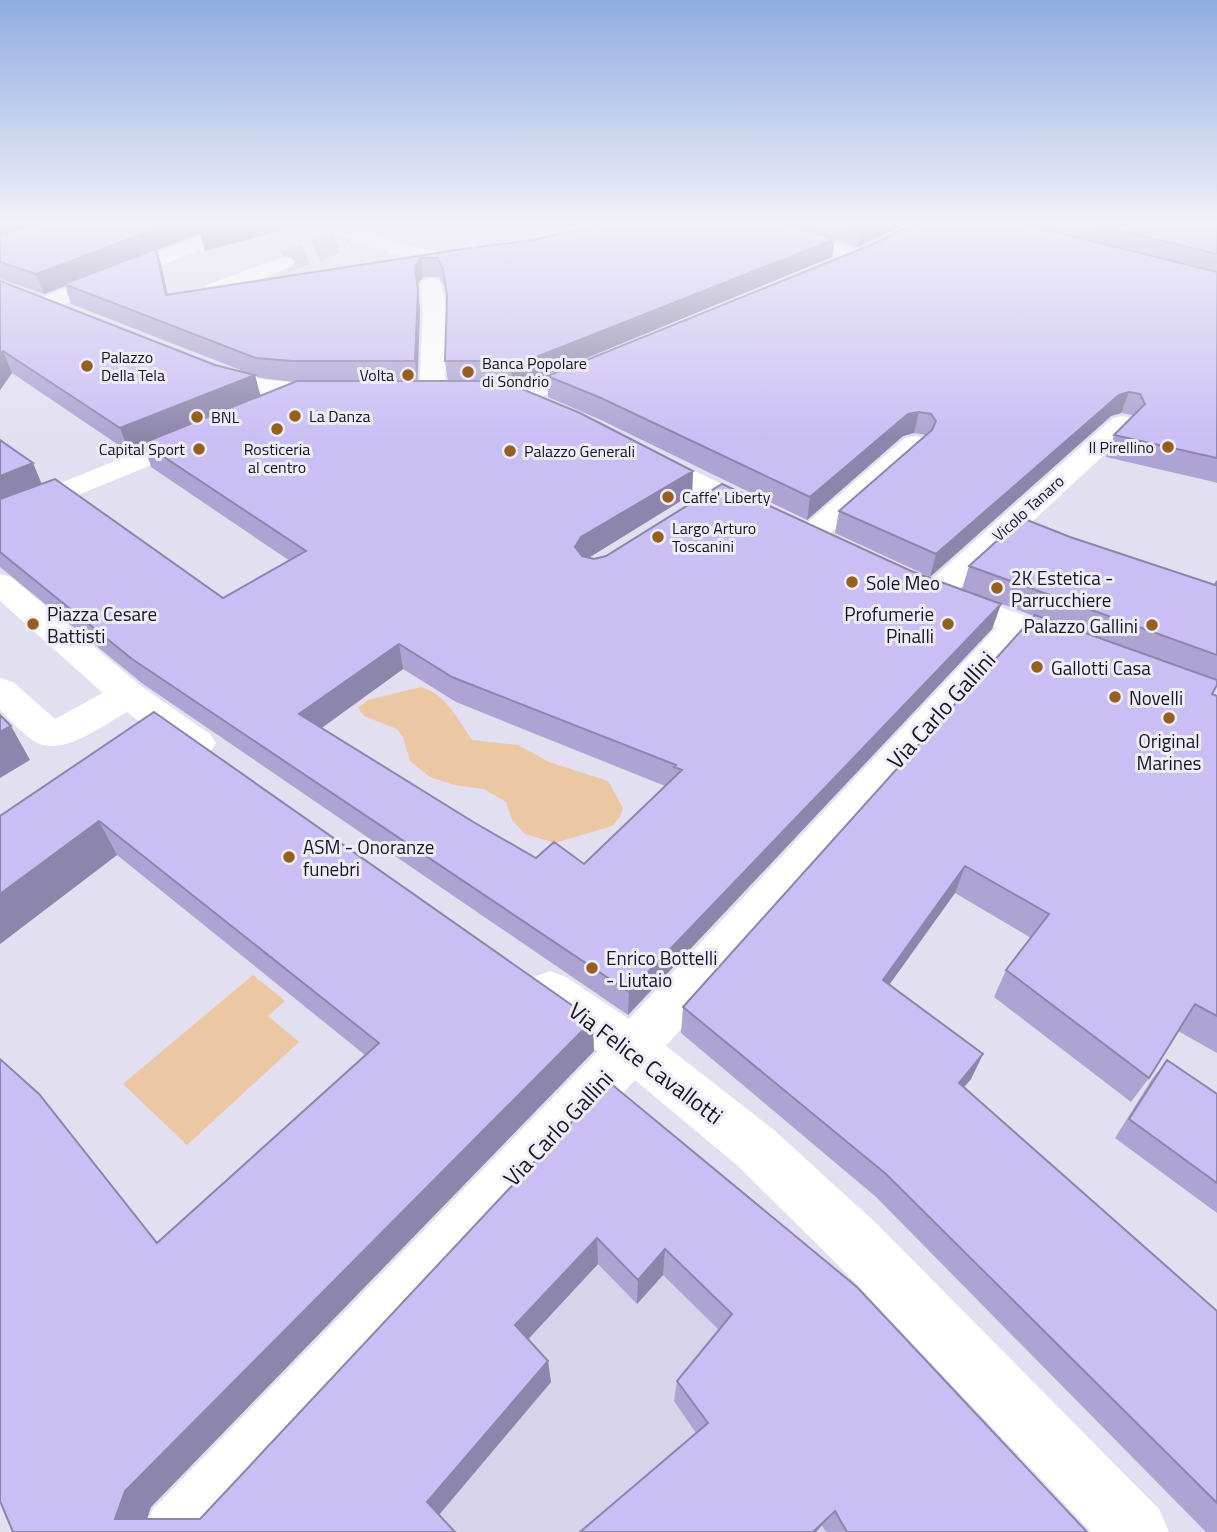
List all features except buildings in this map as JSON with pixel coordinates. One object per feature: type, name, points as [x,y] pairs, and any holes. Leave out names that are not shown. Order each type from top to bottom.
[{"type":"street","points":[[45,304],[67,295]]},
{"type":"street","points":[[431,392],[434,295]]},
{"type":"street","points":[[23,296],[81,318]]},
{"type":"street","points":[[519,398],[537,387],[618,354]]},
{"type":"street","points":[[183,360],[244,384],[296,393],[354,392]]},
{"type":"street","points":[[0,518],[296,393]]},
{"type":"street","points":[[490,394],[519,398],[551,410]]},
{"type":"street","name":"Vicolo Tanaro","points":[[935,593],[1122,424]]},
{"type":"street","points":[[810,536],[915,444]]},
{"type":"street","points":[[627,446],[707,500],[839,549]]},
{"type":"street","points":[[906,580],[1105,657]]},
{"type":"street","points":[[0,584],[128,695],[226,763]]},
{"type":"street","name":"Via Carlo Gallini","points":[[176,1532],[633,1049],[1018,625]]},
{"type":"street","points":[[0,690],[47,732],[61,733],[128,695]]},
{"type":"street","name":"Via Felice Cavallotti","points":[[519,969],[633,1049],[756,1148],[847,1234],[1136,1532]]},
{"type":"shaded area","points":[[421,687],[430,690],[444,701],[472,740],[518,745],[549,762],[608,781],[623,808],[620,817],[612,826],[555,843],[525,834],[512,820],[506,802],[484,789],[454,785],[430,777],[410,761],[403,737],[397,729],[364,716],[358,708],[368,700]]},
{"type":"shaded area","points":[[253,975],[285,1001],[268,1016],[299,1042],[187,1145],[123,1084]]},
{"type":"shaded area","points":[[608,1113],[1055,1532],[227,1532]]},
{"type":"place","name":"Palazzo Della Tela","points":[[87,366]]},
{"type":"place","name":"Banca Popolare di Sondrio","points":[[468,372]]},
{"type":"place","name":"Volta","points":[[408,375]]},
{"type":"place","name":"La Danza","points":[[295,416]]},
{"type":"place","name":"BNL","points":[[197,417]]},
{"type":"place","name":"Rosticeria al centro","points":[[277,429]]},
{"type":"place","name":"Il Pirellino","points":[[1168,447]]},
{"type":"place","name":"Capital Sport","points":[[199,449]]},
{"type":"place","name":"Palazzo Generali","points":[[510,451]]},
{"type":"place","name":"Caffe' Liberty","points":[[668,497]]},
{"type":"place","name":"Largo Arturo Toscanini","points":[[658,537]]},
{"type":"place","name":"Sole Meo","points":[[852,582]]},
{"type":"place","name":"2K Estetica - Parrucchiere","points":[[997,588]]},
{"type":"place","name":"Piazza Cesare Battisti","points":[[33,624]]},
{"type":"place","name":"Profumerie Pinalli","points":[[948,624]]},
{"type":"place","name":"Palazzo Gallini","points":[[1152,625]]},
{"type":"place","name":"Gallotti Casa","points":[[1037,667]]},
{"type":"place","name":"Novelli","points":[[1115,697]]},
{"type":"place","name":"Original Marines","points":[[1169,718]]},
{"type":"place","name":"ASM - Onoranze funebri","points":[[289,857]]},
{"type":"place","name":"Enrico Bottelli - Liutaio","points":[[592,968]]}]
